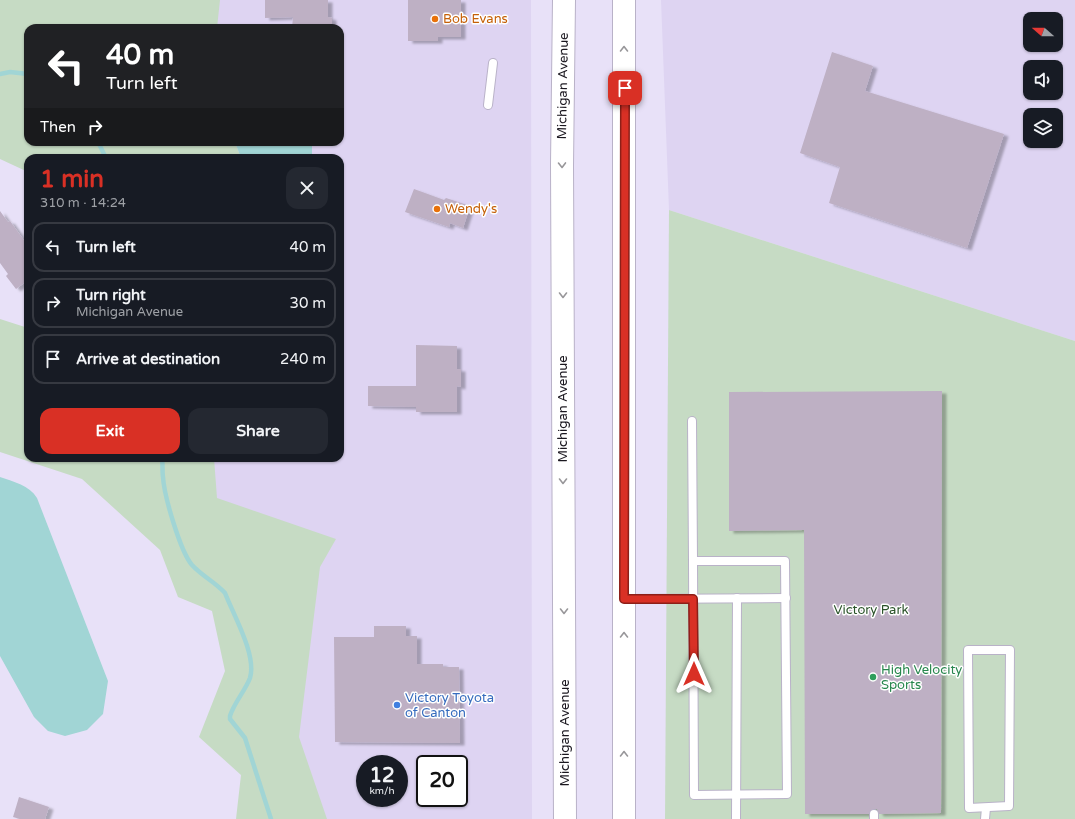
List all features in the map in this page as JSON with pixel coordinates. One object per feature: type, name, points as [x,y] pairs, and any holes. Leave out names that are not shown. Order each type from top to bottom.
[{"type":"main road","name":"Michigan Avenue","points":[[564,0],[562,165],[565,819]]},
{"type":"main road","points":[[624,0],[624,819]]},
{"type":"main road","points":[[565,687],[577,699],[577,819]]},
{"type":"lane","points":[[488,105],[493,63]]},
{"type":"lane","points":[[692,421],[694,795],[787,794],[786,561],[693,561]]},
{"type":"lane","points":[[736,819],[737,598]]},
{"type":"lane","points":[[624,599],[786,598]]},
{"type":"lane","points":[[968,650],[1010,650],[1009,806],[986,808],[969,808],[968,650]]},
{"type":"lane","points":[[985,819],[986,808]]},
{"type":"shaded area","points":[[163,0],[531,0],[532,819],[308,819],[197,524],[192,462],[344,462],[344,154],[173,154],[172,146],[344,146],[344,24],[165,24]]},
{"type":"shaded area","points":[[661,0],[1075,0],[1075,341],[669,210]]},
{"type":"shaded area","points":[[236,146],[312,146],[312,154],[240,154]]},
{"type":"shaded area","points":[[0,477],[16,482],[25,487],[37,498],[108,681],[103,714],[87,730],[65,736],[48,731],[34,717],[0,656]]},
{"type":"green space","points":[[0,0],[220,0],[217,24],[24,24],[24,146],[236,146],[240,154],[24,154],[24,170],[0,159]]},
{"type":"green space","name":"Victory Park","points":[[669,210],[1075,341],[1075,819],[665,819]]},
{"type":"green space","points":[[0,319],[24,327],[24,460],[0,452]]},
{"type":"green space","points":[[30,462],[214,462],[217,498],[336,539],[320,567],[299,737],[327,819],[236,819],[241,775],[199,737],[225,671],[212,611],[178,597],[160,550],[82,479]]},
{"type":"building","points":[[265,0],[328,0],[328,17],[332,18],[332,24],[292,24],[293,17],[265,18]]},
{"type":"building","name":"Bob Evans","points":[[408,0],[461,0],[461,37],[438,37],[438,41],[408,41]]},
{"type":"building","points":[[832,52],[873,66],[865,91],[1004,134],[967,248],[829,203],[840,167],[800,153]]},
{"type":"building","name":"Wendy's","points":[[414,189],[444,200],[446,198],[470,206],[463,228],[450,223],[449,227],[405,212]]},
{"type":"building","points":[[0,211],[8,222],[10,221],[24,240],[24,283],[16,289],[6,276],[8,274],[0,263]]},
{"type":"building","points":[[416,345],[457,346],[457,369],[461,369],[461,387],[457,386],[457,412],[416,412],[416,407],[368,406],[368,386],[416,386]]},
{"type":"building","points":[[942,391],[941,813],[879,814],[877,809],[874,809],[869,814],[805,814],[804,530],[729,531],[729,392]]},
{"type":"building","name":"Victory Toyota of Canton","points":[[374,626],[406,626],[406,636],[417,636],[417,664],[443,664],[443,667],[459,667],[460,743],[335,742],[334,637],[374,637]]},
{"type":"building","points":[[19,797],[49,807],[45,819],[20,819],[13,817]]},
{"type":"waterway","points":[[0,74],[10,72],[24,74]]},
{"type":"waterway","points":[[100,146],[104,154]]},
{"type":"waterway","points":[[162,462],[166,496],[173,522],[187,558],[192,565],[225,593],[247,647],[250,658],[250,678],[234,706],[230,719],[245,738],[271,819]]},
{"type":"place","name":"Bob Evans","points":[[435,19]]},
{"type":"place","name":"Wendy's","points":[[437,209]]},
{"type":"place","name":"High Velocity Sports","points":[[873,677]]},
{"type":"place","name":"Victory Toyota of Canton","points":[[397,705]]},
{"type":"route","points":[[625,88],[624,599],[693,599],[694,674]]}]
